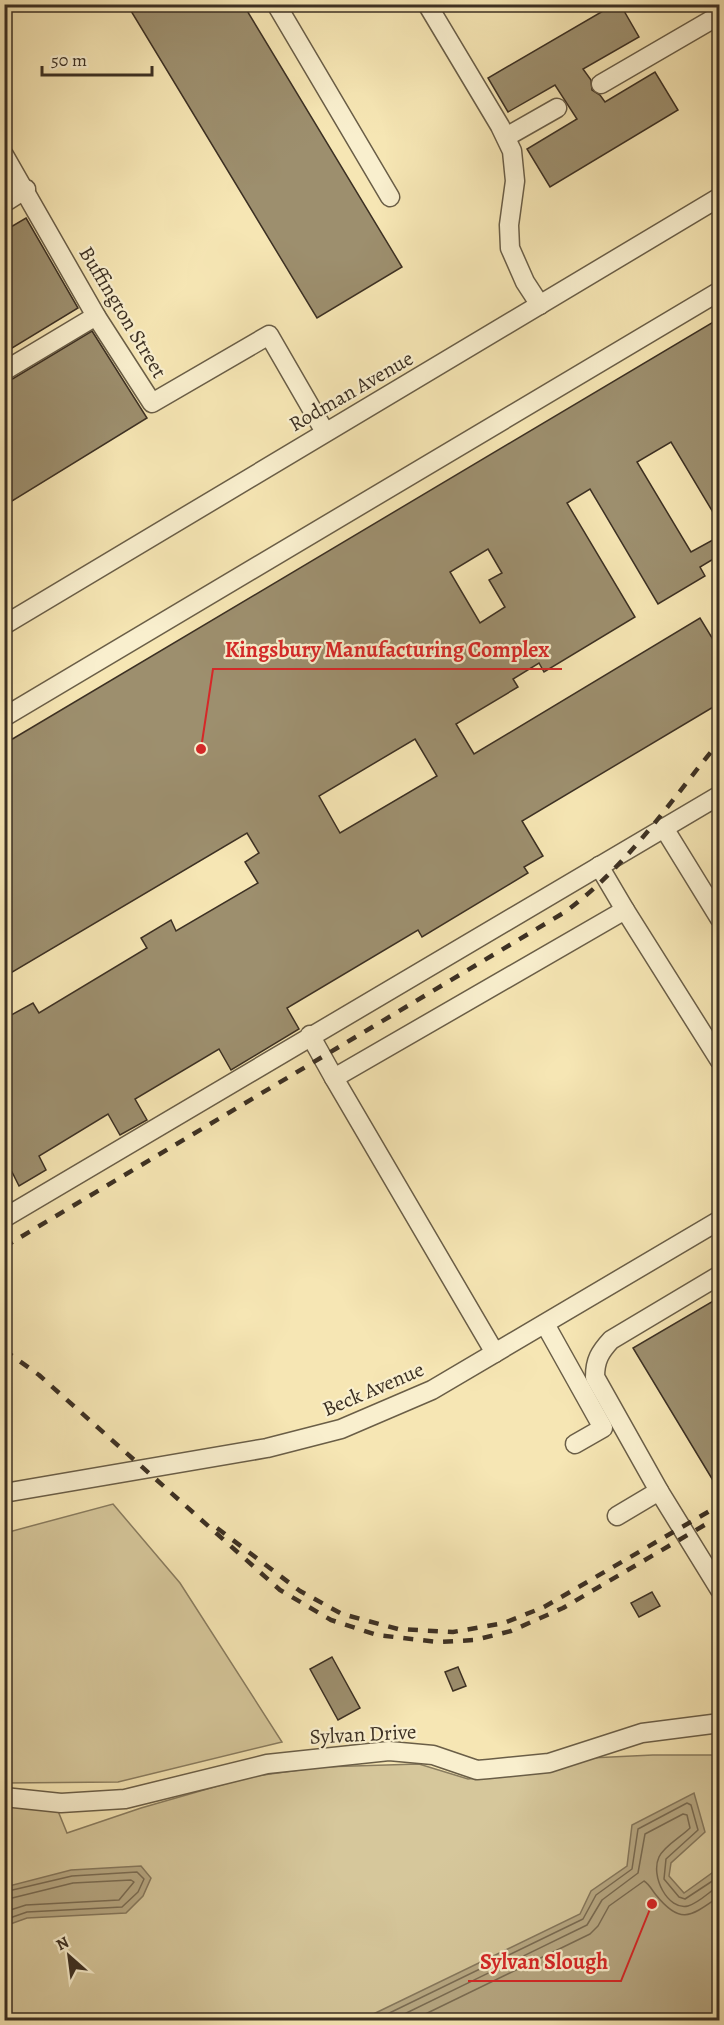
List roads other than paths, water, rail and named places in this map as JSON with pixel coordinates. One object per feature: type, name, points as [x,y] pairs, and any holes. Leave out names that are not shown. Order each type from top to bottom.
[{"type":"street","points":[[276,4],[390,197]]},
{"type":"street","points":[[427,4],[506,137],[512,152],[515,181],[510,248],[525,282],[540,305]]},
{"type":"street","points":[[601,84],[716,13]]},
{"type":"street","points":[[506,137],[557,108]]},
{"type":"street","name":"Buffington Street","points":[[4,155],[26,189],[96,316],[152,403],[269,335],[325,432]]},
{"type":"street","points":[[4,202],[26,189]]},
{"type":"street","name":"Rodman Avenue","points":[[4,625],[720,197]]},
{"type":"street","points":[[4,717],[720,291]]},
{"type":"street","points":[[4,371],[96,316]]},
{"type":"street","points":[[4,1218],[310,1035],[720,795]]},
{"type":"street","points":[[664,828],[720,919]]},
{"type":"street","points":[[598,866],[720,1062]]},
{"type":"street","points":[[334,1078],[625,910]]},
{"type":"street","points":[[310,1035],[495,1353]]},
{"type":"street","name":"Beck Avenue","points":[[4,1493],[267,1448],[341,1429],[432,1390],[720,1220]]},
{"type":"street","points":[[720,1275],[610,1340],[600,1352],[595,1365],[595,1377],[603,1393],[659,1491],[720,1590]]},
{"type":"street","points":[[544,1324],[603,1428],[575,1444]]},
{"type":"street","points":[[617,1515],[659,1491]]},
{"type":"street","name":"Sylvan Drive","points":[[4,1797],[61,1803],[124,1799],[267,1764],[389,1751],[425,1753],[477,1770],[549,1763],[642,1733],[720,1723]]},
{"type":"water","points":[[694,1793],[705,1832],[671,1863],[669,1876],[684,1893],[719,1868],[719,2020],[361,2020],[580,1914],[591,1891],[627,1866],[632,1825]]},
{"type":"water","points":[[141,1866],[151,1878],[143,1896],[126,1913],[27,1918],[5,1926],[5,1887],[71,1870]]},
{"type":"railway","points":[[4,1247],[565,912],[588,894],[629,853],[720,741]]},
{"type":"railway","points":[[4,1350],[39,1375],[280,1590],[331,1620],[377,1635],[438,1642],[475,1640],[511,1631],[563,1608],[720,1516]]},
{"type":"railway","points":[[217,1528],[300,1591],[342,1614],[398,1629],[453,1632],[504,1623],[544,1607],[720,1505]]},
{"type":"place","name":"Kingsbury Manufacturing Complex","points":[[201,749]]},
{"type":"place","name":"Sylvan Slough","points":[[652,1904]]}]
